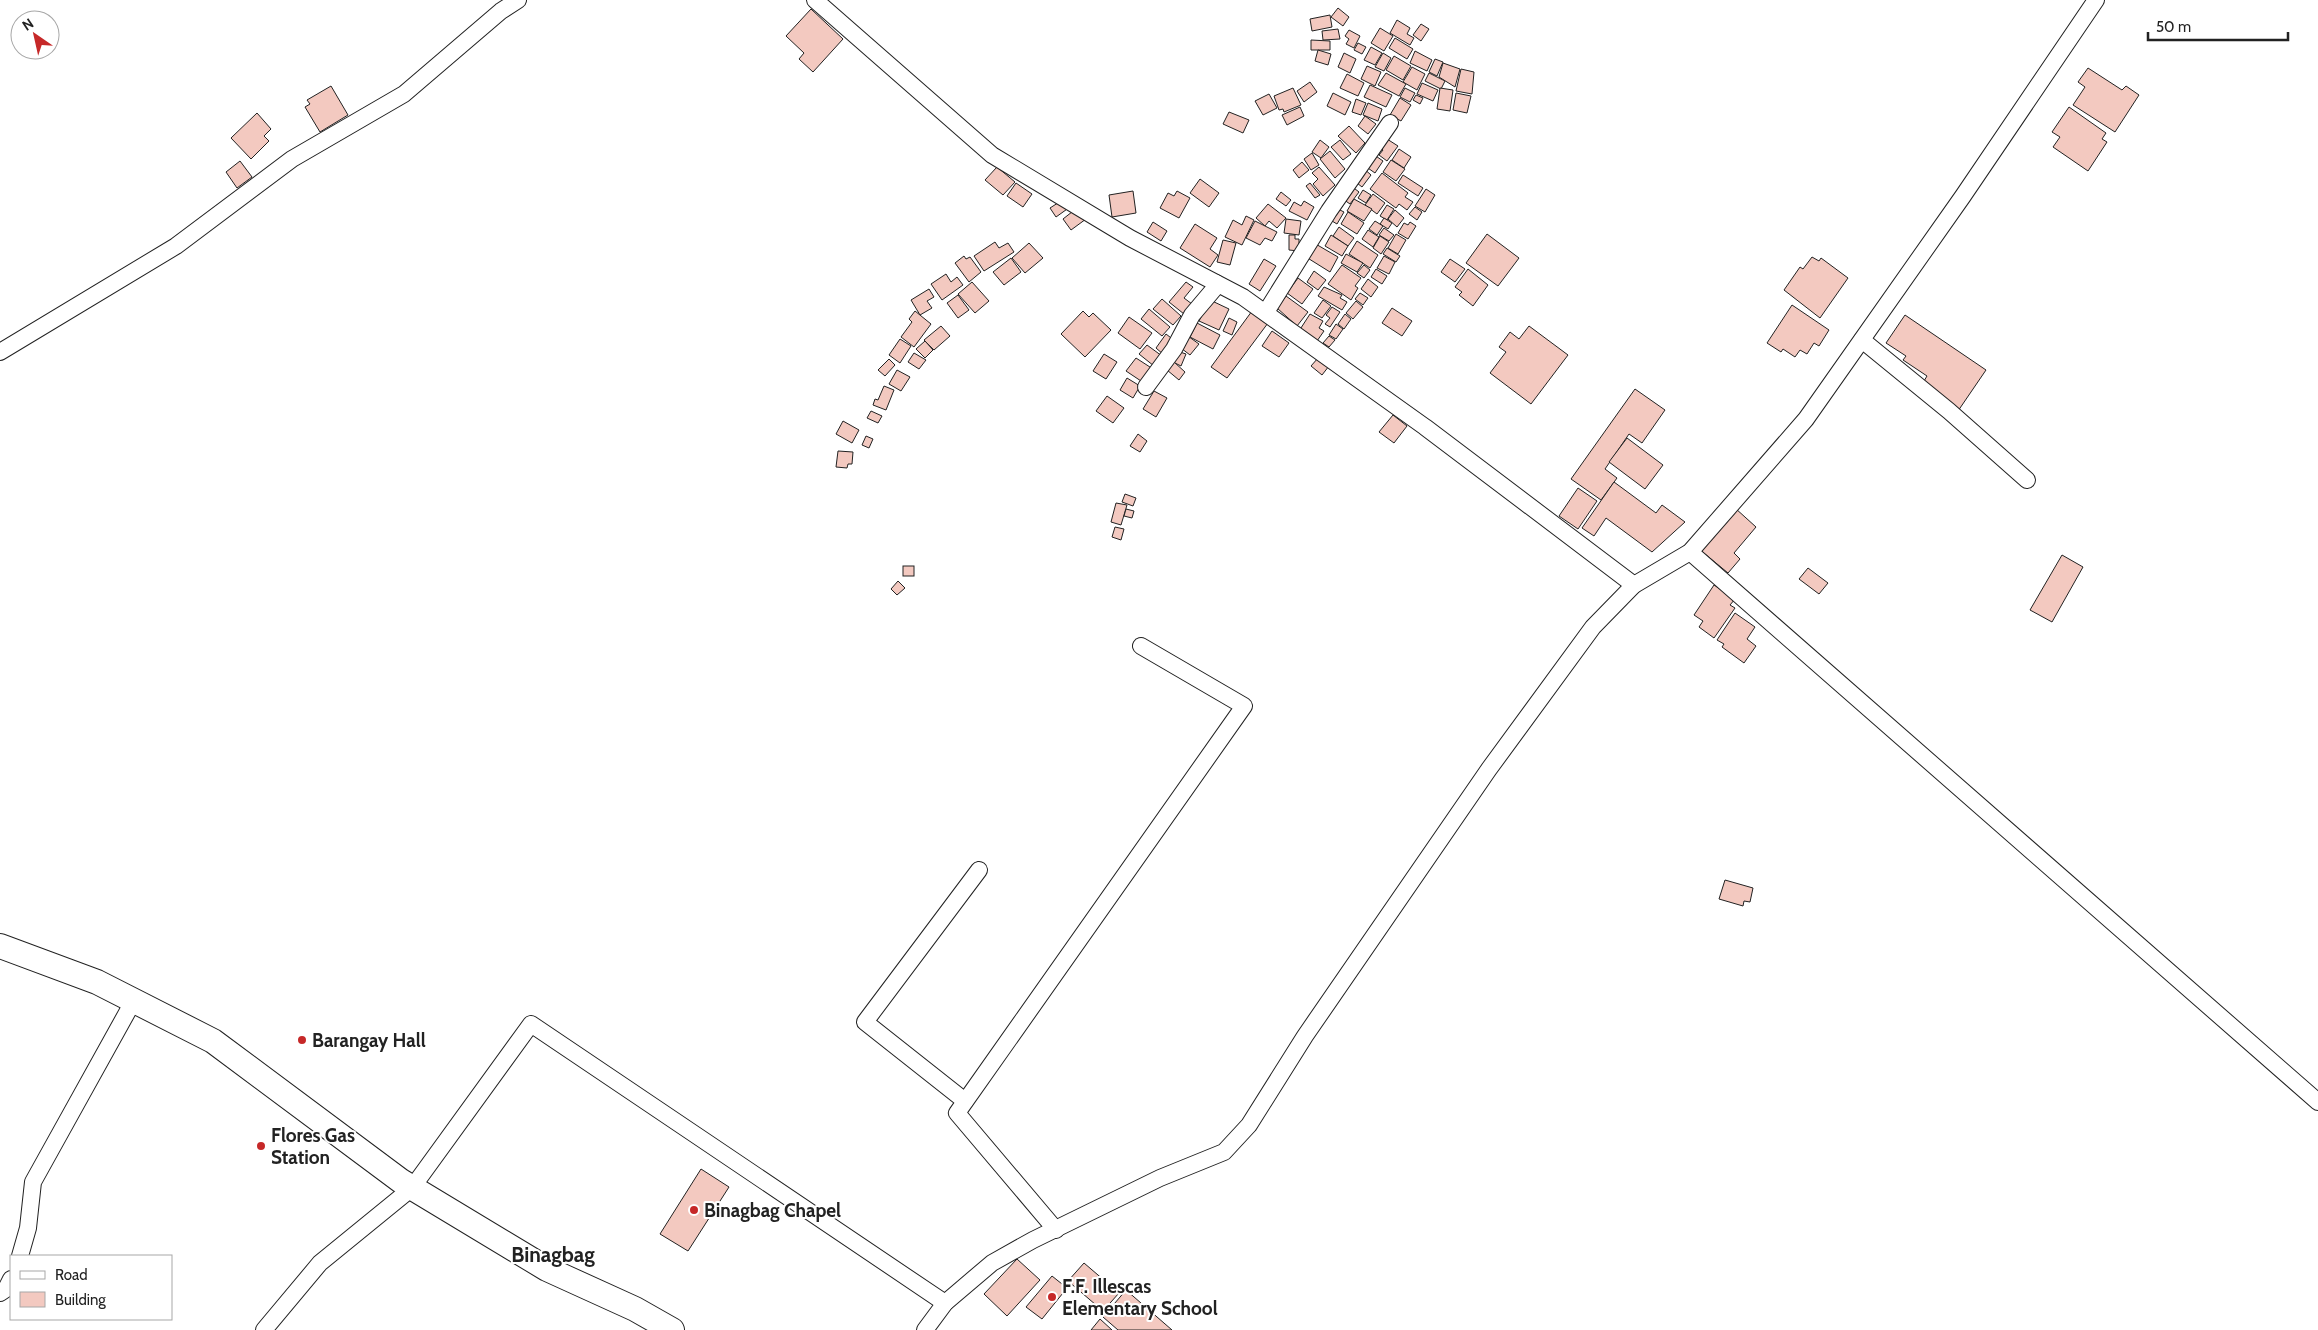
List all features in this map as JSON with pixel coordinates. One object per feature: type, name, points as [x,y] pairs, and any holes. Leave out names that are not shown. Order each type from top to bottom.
[{"type":"main road","points":[[0,946],[97,982],[213,1041],[412,1188],[547,1269],[636,1309],[672,1330]]},
{"type":"street","points":[[0,352],[176,246],[292,159],[404,94],[502,11],[518,0]]},
{"type":"street","points":[[815,0],[992,155],[1130,238],[1216,283],[1266,312],[1426,427],[1634,585]]},
{"type":"street","points":[[925,1330],[945,1303],[992,1263],[1033,1240],[1160,1178],[1224,1152],[1249,1126],[1305,1036],[1495,762],[1594,627],[1634,585],[1690,552],[1806,419],[2096,0]]},
{"type":"street","points":[[1266,312],[1330,211],[1390,123]]},
{"type":"street","points":[[1146,387],[1174,349],[1192,315],[1214,289],[1216,283]]},
{"type":"street","points":[[1862,340],[1950,412],[2026,480]]},
{"type":"street","points":[[1690,552],[2318,1102]]},
{"type":"street","points":[[1056,1230],[956,1113],[1244,706],[1141,646]]},
{"type":"street","points":[[965,1101],[865,1022],[979,870]]},
{"type":"street","points":[[20,1255],[28,1228],[33,1182],[134,1000]]},
{"type":"street","points":[[264,1330],[320,1263],[412,1188],[530,1024],[945,1303]]},
{"type":"street","points":[[0,1293],[6,1289],[10,1281]]},
{"type":"building","points":[[1338,8],[1349,17],[1343,26],[1331,17]]},
{"type":"building","points":[[811,9],[843,39],[813,72],[799,59],[804,53],[786,36]]},
{"type":"building","points":[[1330,15],[1332,27],[1312,31],[1310,19]]},
{"type":"building","points":[[1397,20],[1410,28],[1407,34],[1414,38],[1410,45],[1390,33]]},
{"type":"building","points":[[1421,24],[1429,29],[1421,41],[1413,35]]},
{"type":"building","points":[[1380,28],[1393,36],[1384,51],[1371,43]]},
{"type":"building","points":[[1338,29],[1340,39],[1323,40],[1322,31]]},
{"type":"building","points":[[1349,30],[1360,36],[1354,48],[1346,44],[1349,39],[1345,36]]},
{"type":"building","points":[[1395,38],[1413,49],[1407,59],[1389,48]]},
{"type":"building","points":[[1311,40],[1330,41],[1330,50],[1311,50]]},
{"type":"building","points":[[1358,43],[1366,47],[1362,54],[1354,50]]},
{"type":"building","points":[[1371,47],[1382,53],[1375,65],[1364,60]]},
{"type":"building","points":[[1318,50],[1331,54],[1328,65],[1315,61]]},
{"type":"building","points":[[1415,51],[1432,60],[1427,71],[1410,63]]},
{"type":"building","points":[[1344,53],[1356,59],[1350,73],[1338,67]]},
{"type":"building","points":[[1383,53],[1391,58],[1384,71],[1375,67]]},
{"type":"building","points":[[1394,56],[1411,66],[1403,80],[1386,70]]},
{"type":"building","points":[[1435,59],[1443,62],[1437,76],[1429,72]]},
{"type":"building","points":[[1443,63],[1460,69],[1455,87],[1439,77]]},
{"type":"building","points":[[1367,66],[1381,72],[1375,86],[1361,79]]},
{"type":"building","points":[[1412,67],[1425,74],[1417,90],[1403,82]]},
{"type":"building","points":[[2088,68],[2122,90],[2126,86],[2139,95],[2115,132],[2073,105],[2085,87],[2078,82]]},
{"type":"building","points":[[1461,69],[1474,72],[1472,94],[1456,91]]},
{"type":"building","points":[[1386,73],[1406,84],[1399,96],[1378,85]]},
{"type":"building","points":[[1429,73],[1445,81],[1441,89],[1425,81]]},
{"type":"building","points":[[1347,74],[1364,83],[1358,96],[1340,88]]},
{"type":"building","points":[[1310,82],[1317,92],[1304,102],[1297,91]]},
{"type":"building","points":[[1422,83],[1438,90],[1433,101],[1417,94]]},
{"type":"building","points":[[1370,85],[1392,95],[1386,107],[1364,97]]},
{"type":"building","points":[[331,86],[348,115],[320,132],[305,107],[310,104],[307,100]]},
{"type":"building","points":[[1293,88],[1301,105],[1284,112],[1283,109],[1279,110],[1274,96]]},
{"type":"building","points":[[1405,88],[1415,93],[1410,102],[1400,97]]},
{"type":"building","points":[[1440,88],[1453,90],[1450,111],[1437,109]]},
{"type":"building","points":[[1333,93],[1351,102],[1345,115],[1327,106]]},
{"type":"building","points":[[1456,93],[1471,96],[1467,113],[1453,110]]},
{"type":"building","points":[[1269,94],[1277,108],[1263,115],[1255,101]]},
{"type":"building","points":[[1416,95],[1423,98],[1420,104],[1413,100]]},
{"type":"building","points":[[1400,98],[1411,105],[1401,121],[1390,115]]},
{"type":"building","points":[[1356,99],[1366,103],[1361,115],[1352,112]]},
{"type":"building","points":[[1368,103],[1382,109],[1378,121],[1363,115]]},
{"type":"building","points":[[1300,107],[1304,116],[1287,125],[1282,115]]},
{"type":"building","points":[[2069,107],[2106,133],[2102,139],[2107,142],[2088,171],[2053,147],[2060,137],[2052,132]]},
{"type":"building","points":[[1229,112],[1249,120],[1243,133],[1223,124]]},
{"type":"building","points":[[257,113],[271,129],[264,136],[269,141],[251,159],[231,138]]},
{"type":"building","points":[[1365,116],[1376,124],[1368,134],[1358,126]]},
{"type":"building","points":[[1349,126],[1365,143],[1356,153],[1338,136]]},
{"type":"building","points":[[1387,139],[1398,146],[1387,161],[1379,155]]},
{"type":"building","points":[[1320,140],[1329,147],[1321,158],[1312,152]]},
{"type":"building","points":[[1340,140],[1351,154],[1343,160],[1331,147]]},
{"type":"building","points":[[1399,149],[1411,157],[1404,168],[1392,160]]},
{"type":"building","points":[[1330,151],[1345,169],[1335,178],[1320,159]]},
{"type":"building","points":[[1312,153],[1319,165],[1311,170],[1304,159]]},
{"type":"building","points":[[1373,154],[1383,161],[1375,173],[1365,166]]},
{"type":"building","points":[[1391,160],[1405,169],[1396,181],[1383,172]]},
{"type":"building","points":[[240,161],[252,177],[237,188],[226,172]]},
{"type":"building","points":[[1302,162],[1309,170],[1299,178],[1293,170]]},
{"type":"building","points":[[997,167],[1015,182],[1003,195],[985,180]]},
{"type":"building","points":[[1319,167],[1335,185],[1323,196],[1313,184],[1318,179],[1312,173]]},
{"type":"building","points":[[1362,167],[1371,175],[1362,187],[1352,179]]},
{"type":"building","points":[[1382,173],[1408,193],[1405,197],[1413,202],[1407,210],[1399,204],[1396,208],[1370,189]]},
{"type":"building","points":[[1403,175],[1423,188],[1418,196],[1398,183]]},
{"type":"building","points":[[1200,179],[1219,193],[1209,207],[1190,193]]},
{"type":"building","points":[[1016,183],[1032,194],[1023,207],[1007,196]]},
{"type":"building","points":[[1310,183],[1320,195],[1315,198],[1306,186]]},
{"type":"building","points":[[1350,185],[1359,192],[1350,204],[1340,197]]},
{"type":"building","points":[[1426,189],[1435,195],[1425,212],[1415,206]]},
{"type":"building","points":[[1363,190],[1371,195],[1366,203],[1358,198]]},
{"type":"building","points":[[1133,191],[1136,213],[1112,217],[1109,195]]},
{"type":"building","points":[[1177,191],[1190,198],[1179,218],[1160,208],[1168,193],[1174,196]]},
{"type":"building","points":[[1281,192],[1291,200],[1286,206],[1276,199]]},
{"type":"building","points":[[1373,194],[1385,203],[1377,214],[1365,205]]},
{"type":"building","points":[[1064,199],[1070,207],[1056,217],[1050,208]]},
{"type":"building","points":[[1354,199],[1372,209],[1364,221],[1347,211]]},
{"type":"building","points":[[1304,201],[1314,207],[1307,220],[1289,211],[1294,202],[1301,206]]},
{"type":"building","points":[[1268,204],[1286,218],[1277,228],[1269,221],[1265,226],[1256,218]]},
{"type":"building","points":[[1387,205],[1394,209],[1387,220],[1380,216]]},
{"type":"building","points":[[1334,207],[1344,212],[1337,224],[1327,218]]},
{"type":"building","points":[[1415,207],[1422,212],[1417,220],[1409,214]]},
{"type":"building","points":[[1077,208],[1086,219],[1071,230],[1063,219]]},
{"type":"building","points":[[1395,210],[1404,218],[1397,227],[1388,219]]},
{"type":"building","points":[[1348,212],[1364,223],[1357,234],[1341,224]]},
{"type":"building","points":[[1246,216],[1254,220],[1242,245],[1225,237],[1233,220],[1242,225]]},
{"type":"building","points":[[1384,218],[1392,223],[1388,229],[1380,224]]},
{"type":"building","points":[[1286,219],[1301,221],[1299,235],[1284,233]]},
{"type":"building","points":[[1255,221],[1277,232],[1272,241],[1265,238],[1260,245],[1246,238]]},
{"type":"building","points":[[1375,221],[1383,226],[1377,235],[1369,229]]},
{"type":"building","points":[[1153,222],[1167,231],[1161,241],[1147,232]]},
{"type":"building","points":[[1410,222],[1416,226],[1408,239],[1398,233],[1404,223],[1408,225]]},
{"type":"building","points":[[1195,224],[1217,238],[1210,249],[1218,255],[1210,267],[1180,248]]},
{"type":"building","points":[[1339,227],[1354,238],[1348,246],[1333,236]]},
{"type":"building","points":[[1384,228],[1394,235],[1389,241],[1379,235]]},
{"type":"building","points":[[1368,230],[1379,237],[1373,247],[1362,239]]},
{"type":"building","points":[[1396,234],[1406,240],[1398,254],[1388,248]]},
{"type":"building","points":[[1487,234],[1519,258],[1498,286],[1466,263]]},
{"type":"building","points":[[1289,235],[1295,235],[1295,239],[1299,239],[1299,251],[1289,250]]},
{"type":"building","points":[[1331,235],[1348,246],[1342,256],[1325,246]]},
{"type":"building","points":[[1380,236],[1389,242],[1381,254],[1373,248]]},
{"type":"building","points":[[1223,240],[1236,243],[1230,265],[1217,262]]},
{"type":"building","points":[[1357,241],[1378,255],[1370,268],[1349,254]]},
{"type":"building","points":[[995,242],[999,248],[1008,243],[1014,252],[984,271],[974,256]]},
{"type":"building","points":[[1029,243],[1043,258],[1025,273],[1012,258]]},
{"type":"building","points":[[1314,243],[1338,257],[1330,272],[1306,257]]},
{"type":"building","points":[[1387,248],[1400,256],[1396,262],[1383,254]]},
{"type":"building","points":[[1346,254],[1363,263],[1357,272],[1341,263]]},
{"type":"building","points":[[964,256],[966,259],[970,257],[981,272],[969,282],[955,263]]},
{"type":"building","points":[[1384,256],[1395,262],[1389,274],[1377,268]]},
{"type":"building","points":[[1812,257],[1819,261],[1821,258],[1848,278],[1820,318],[1784,290],[1800,267],[1803,269]]},
{"type":"building","points":[[1011,258],[1021,272],[1004,285],[993,272]]},
{"type":"building","points":[[1264,259],[1276,266],[1260,291],[1249,284]]},
{"type":"building","points":[[1450,259],[1465,269],[1455,282],[1441,272]]},
{"type":"building","points":[[1342,265],[1361,278],[1355,286],[1358,288],[1351,300],[1328,284]]},
{"type":"building","points":[[1364,265],[1370,270],[1364,278],[1357,273]]},
{"type":"building","points":[[1376,269],[1387,276],[1382,284],[1371,277]]},
{"type":"building","points":[[1468,269],[1488,285],[1473,306],[1459,295],[1462,292],[1455,287]]},
{"type":"building","points":[[1314,271],[1326,280],[1318,290],[1307,282]]},
{"type":"building","points":[[946,274],[951,282],[957,277],[963,285],[942,300],[931,284]]},
{"type":"building","points":[[1298,278],[1313,289],[1302,304],[1287,293]]},
{"type":"building","points":[[1368,279],[1378,287],[1371,297],[1361,289]]},
{"type":"building","points":[[972,282],[989,301],[975,313],[958,294]]},
{"type":"building","points":[[1186,282],[1193,287],[1184,298],[1192,304],[1184,314],[1169,302]]},
{"type":"building","points":[[1324,287],[1342,295],[1340,298],[1347,302],[1342,310],[1318,296]]},
{"type":"building","points":[[929,289],[934,297],[927,301],[932,308],[920,315],[911,300]]},
{"type":"building","points":[[1360,293],[1368,298],[1363,305],[1355,299]]},
{"type":"building","points":[[958,295],[969,310],[958,318],[947,303]]},
{"type":"building","points":[[1286,296],[1308,312],[1297,326],[1277,308]]},
{"type":"building","points":[[1162,299],[1181,316],[1173,325],[1153,309]]},
{"type":"building","points":[[1210,300],[1229,309],[1219,330],[1199,321]]},
{"type":"building","points":[[1323,300],[1331,306],[1322,318],[1314,313]]},
{"type":"building","points":[[1356,301],[1363,307],[1353,319],[1346,313]]},
{"type":"building","points":[[1792,305],[1829,330],[1819,346],[1814,343],[1807,354],[1800,350],[1795,357],[1783,349],[1781,352],[1767,343]]},
{"type":"building","points":[[1332,307],[1340,312],[1330,327],[1325,324],[1330,318],[1326,315]]},
{"type":"building","points":[[1392,308],[1412,321],[1402,336],[1382,323]]},
{"type":"building","points":[[1149,309],[1170,327],[1162,336],[1141,319]]},
{"type":"building","points":[[915,311],[931,324],[914,347],[901,337],[912,322],[909,319]]},
{"type":"building","points":[[1083,311],[1089,317],[1093,313],[1111,330],[1085,357],[1061,334]]},
{"type":"building","points":[[1252,311],[1268,323],[1227,378],[1211,367]]},
{"type":"building","points":[[1310,314],[1323,321],[1319,328],[1324,331],[1317,341],[1299,331]]},
{"type":"building","points":[[1345,314],[1351,319],[1344,329],[1338,324]]},
{"type":"building","points":[[1905,315],[1986,370],[1958,411],[1921,386],[1927,376],[1903,360],[1906,356],[1886,343]]},
{"type":"building","points":[[1129,317],[1152,333],[1140,349],[1118,333]]},
{"type":"building","points":[[1229,318],[1237,322],[1232,335],[1223,331]]},
{"type":"building","points":[[1197,323],[1220,335],[1213,349],[1190,337]]},
{"type":"building","points":[[1336,324],[1343,329],[1336,339],[1329,335]]},
{"type":"building","points":[[941,326],[950,336],[934,350],[924,340]]},
{"type":"building","points":[[1529,326],[1568,355],[1531,404],[1490,373],[1506,352],[1499,347],[1510,332],[1519,339]]},
{"type":"building","points":[[1272,331],[1289,343],[1279,357],[1262,346]]},
{"type":"building","points":[[1166,334],[1175,341],[1164,355],[1156,348]]},
{"type":"building","points":[[1185,334],[1199,344],[1190,355],[1177,345]]},
{"type":"building","points":[[1329,336],[1335,340],[1329,347],[1323,343]]},
{"type":"building","points":[[900,339],[911,346],[900,363],[889,355]]},
{"type":"building","points":[[925,341],[933,350],[925,358],[916,349]]},
{"type":"building","points":[[1147,345],[1162,356],[1154,366],[1139,354]]},
{"type":"building","points":[[1177,351],[1186,354],[1181,366],[1173,362]]},
{"type":"building","points":[[914,353],[926,360],[919,369],[908,362]]},
{"type":"building","points":[[1104,354],[1117,362],[1106,379],[1093,371]]},
{"type":"building","points":[[1136,358],[1153,369],[1144,383],[1126,371]]},
{"type":"building","points":[[1318,358],[1329,366],[1322,375],[1311,366]]},
{"type":"building","points":[[889,359],[895,365],[885,376],[878,370]]},
{"type":"building","points":[[1174,362],[1185,372],[1179,380],[1167,370]]},
{"type":"building","points":[[897,370],[910,377],[901,391],[889,384]]},
{"type":"building","points":[[1127,378],[1140,386],[1133,398],[1120,390]]},
{"type":"building","points":[[884,386],[894,390],[886,410],[873,405],[875,399],[878,400]]},
{"type":"building","points":[[1635,389],[1665,410],[1642,443],[1629,434],[1605,469],[1617,478],[1601,500],[1571,479]]},
{"type":"building","points":[[1154,391],[1167,398],[1156,417],[1143,409]]},
{"type":"building","points":[[1107,396],[1124,408],[1113,423],[1096,411]]},
{"type":"building","points":[[871,411],[882,416],[878,423],[867,418]]},
{"type":"building","points":[[1393,415],[1407,426],[1394,443],[1379,432]]},
{"type":"building","points":[[843,421],[859,430],[852,443],[836,434]]},
{"type":"building","points":[[1138,434],[1147,441],[1140,452],[1130,446]]},
{"type":"building","points":[[866,436],[873,439],[869,448],[862,445]]},
{"type":"building","points":[[1627,438],[1663,465],[1645,489],[1609,462]]},
{"type":"building","points":[[838,451],[853,452],[852,464],[848,464],[847,468],[836,467]]},
{"type":"building","points":[[1614,482],[1656,513],[1662,505],[1685,522],[1652,552],[1606,518],[1594,536],[1582,528]]},
{"type":"building","points":[[1578,488],[1597,501],[1578,529],[1559,516]]},
{"type":"building","points":[[1125,494],[1136,498],[1133,506],[1122,502]]},
{"type":"building","points":[[1116,503],[1127,505],[1121,525],[1111,522]]},
{"type":"building","points":[[1735,508],[1756,527],[1734,553],[1740,559],[1728,573],[1699,549]]},
{"type":"building","points":[[1126,509],[1134,511],[1132,518],[1124,516]]},
{"type":"building","points":[[1115,527],[1124,529],[1121,540],[1112,537]]},
{"type":"building","points":[[2062,555],[2083,567],[2052,622],[2030,610]]},
{"type":"building","points":[[903,566],[914,566],[914,576],[903,576]]},
{"type":"building","points":[[1808,568],[1828,583],[1819,594],[1799,579]]},
{"type":"building","points":[[898,581],[905,588],[897,595],[891,589]]},
{"type":"building","points":[[1714,585],[1735,599],[1730,605],[1735,608],[1714,638],[1699,627],[1703,621],[1694,615]]},
{"type":"building","points":[[1735,613],[1755,627],[1747,639],[1756,646],[1744,663],[1722,647],[1724,644],[1717,640]]},
{"type":"building","points":[[1725,880],[1753,888],[1750,902],[1744,901],[1743,906],[1719,899]]},
{"type":"building","name":"Binagbag Chapel","points":[[701,1169],[729,1187],[688,1251],[660,1234]]},
{"type":"building","points":[[1017,1259],[1040,1280],[1007,1316],[984,1294]]},
{"type":"building","points":[[1084,1263],[1119,1293],[1103,1311],[1068,1281]]},
{"type":"building","points":[[1052,1276],[1067,1288],[1042,1319],[1026,1307]]},
{"type":"building","points":[[1126,1290],[1172,1330],[1118,1330],[1103,1317]]},
{"type":"building","points":[[1100,1319],[1112,1330],[1091,1330]]},
{"type":"place","name":"Barangay Hall","points":[[302,1040]]},
{"type":"place","name":"Flores Gas Station","points":[[261,1146]]},
{"type":"place","name":"Binagbag Chapel","points":[[694,1210]]},
{"type":"place","name":"F.F. Illescas Elementary School","points":[[1052,1297]]},
{"type":"district","name":"Binagbag","points":[[553,1255]]}]
